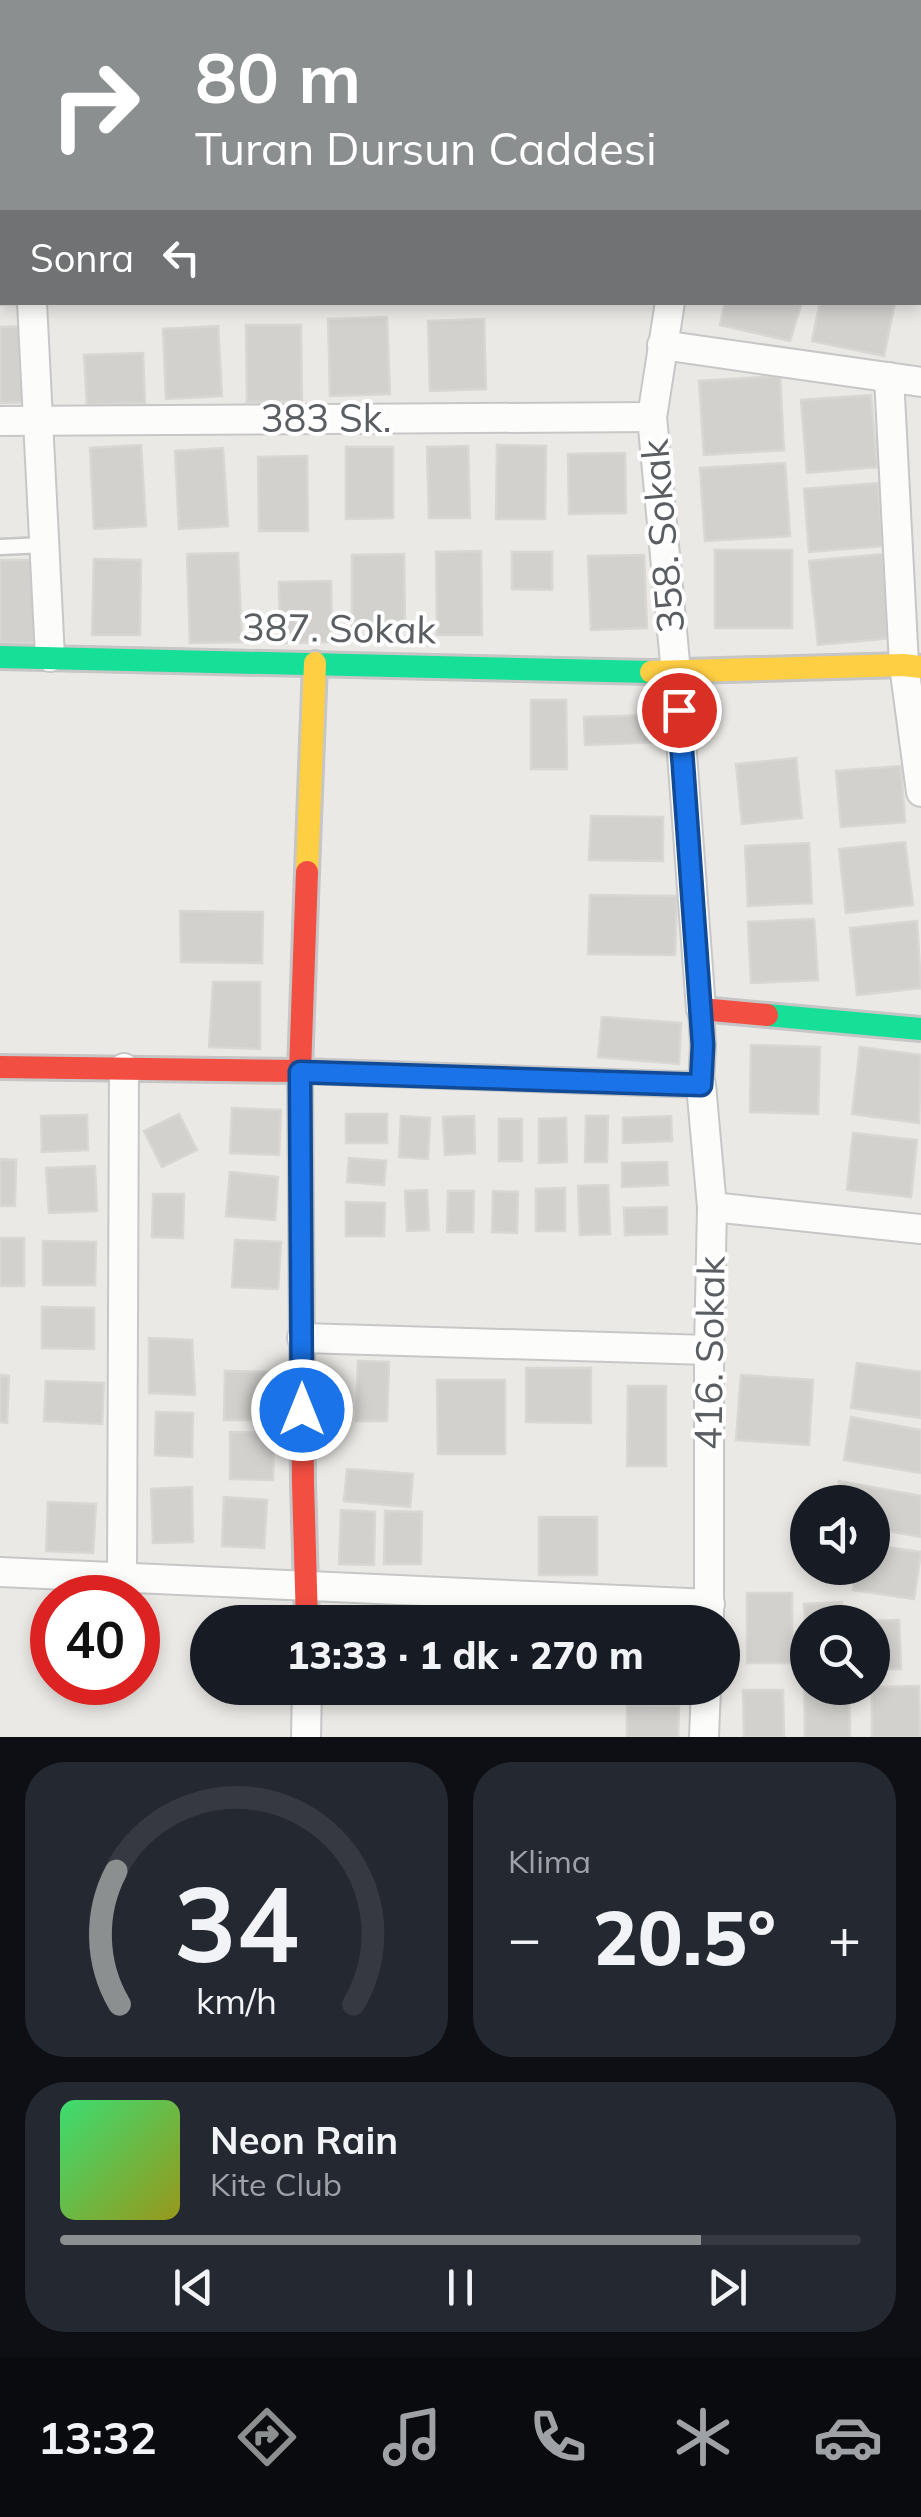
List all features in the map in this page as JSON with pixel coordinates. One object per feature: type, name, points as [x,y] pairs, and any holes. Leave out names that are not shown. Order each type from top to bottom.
[{"type":"street","points":[[32,305],[50,658]]},
{"type":"street","name":"358. Sokak","points":[[669,305],[652,417],[701,1009]]},
{"type":"street","points":[[662,345],[921,382]]},
{"type":"street","points":[[889,378],[921,792]]},
{"type":"street","name":"383 Sk.","points":[[0,420],[652,417]]},
{"type":"street","name":"387. Sokak","points":[[0,657],[676,673],[912,666]]},
{"type":"street","points":[[308,1605],[300,1072],[315,663]]},
{"type":"street","points":[[0,1067],[701,1085],[701,1009],[921,1029]]},
{"type":"street","points":[[122,1575],[124,1068]]},
{"type":"street","name":"416. Sokak","points":[[701,1085],[712,1206],[709,1605]]},
{"type":"street","points":[[712,1206],[921,1229]]},
{"type":"street","points":[[302,1338],[708,1350]]},
{"type":"street","points":[[0,1572],[61,1575]]},
{"type":"street","points":[[160,1580],[570,1605]]},
{"type":"street","points":[[306,1705],[306,1737]]},
{"type":"street","points":[[704,1737],[705,1705]]},
{"type":"lane","points":[[0,547],[45,544]]},
{"type":"building","points":[[724,305],[801,305],[790,341],[720,325]]},
{"type":"building","points":[[819,305],[894,305],[884,356],[812,341]]},
{"type":"building","points":[[387,317],[390,394],[330,396],[328,319]]},
{"type":"building","points":[[484,319],[486,389],[430,391],[428,321]]},
{"type":"building","points":[[246,325],[301,325],[302,401],[247,402]]},
{"type":"building","points":[[26,326],[30,402],[0,403],[0,327]]},
{"type":"building","points":[[218,326],[222,396],[166,399],[163,329]]},
{"type":"building","points":[[143,353],[145,403],[87,405],[84,355]]},
{"type":"building","points":[[780,376],[784,450],[704,455],[699,381]]},
{"type":"building","points":[[871,395],[877,467],[807,473],[801,400]]},
{"type":"building","points":[[141,445],[146,526],[94,529],[90,448]]},
{"type":"building","points":[[497,445],[546,446],[545,519],[496,519]]},
{"type":"building","points":[[468,446],[470,518],[429,518],[427,447]]},
{"type":"building","points":[[346,447],[393,447],[393,518],[346,519]]},
{"type":"building","points":[[223,448],[228,526],[179,529],[175,451]]},
{"type":"building","points":[[625,453],[626,513],[569,514],[568,454]]},
{"type":"building","points":[[307,456],[308,531],[259,531],[258,457]]},
{"type":"building","points":[[785,463],[790,536],[705,541],[700,468]]},
{"type":"building","points":[[878,483],[883,546],[809,552],[804,489]]},
{"type":"building","points":[[715,550],[792,550],[792,628],[715,628]]},
{"type":"building","points":[[481,551],[482,635],[437,635],[436,552]]},
{"type":"building","points":[[512,552],[552,552],[552,590],[512,589]]},
{"type":"building","points":[[238,553],[242,642],[190,643],[187,554]]},
{"type":"building","points":[[404,554],[405,628],[352,628],[352,555]]},
{"type":"building","points":[[883,554],[891,638],[818,645],[809,561]]},
{"type":"building","points":[[644,555],[647,628],[591,630],[588,556]]},
{"type":"building","points":[[94,559],[141,560],[140,635],[92,635]]},
{"type":"building","points":[[0,560],[33,560],[34,643],[0,643]]},
{"type":"building","points":[[331,581],[332,642],[280,643],[279,582]]},
{"type":"building","points":[[531,700],[566,700],[567,769],[531,769]]},
{"type":"building","points":[[658,715],[659,742],[585,745],[584,717]]},
{"type":"building","points":[[796,758],[802,818],[742,824],[736,764]]},
{"type":"building","points":[[901,766],[905,822],[841,827],[836,771]]},
{"type":"building","points":[[591,816],[663,817],[663,861],[589,860]]},
{"type":"building","points":[[905,842],[913,905],[846,913],[839,849]]},
{"type":"building","points":[[809,843],[812,903],[748,906],[745,846]]},
{"type":"building","points":[[590,895],[677,896],[675,955],[588,954]]},
{"type":"building","points":[[180,911],[263,912],[262,963],[181,962]]},
{"type":"building","points":[[814,919],[818,980],[751,983],[748,922]]},
{"type":"building","points":[[917,921],[921,988],[857,995],[850,928]]},
{"type":"building","points":[[213,982],[260,982],[260,1049],[209,1047]]},
{"type":"building","points":[[602,1017],[681,1023],[679,1064],[598,1057]]},
{"type":"building","points":[[751,1045],[820,1047],[818,1114],[750,1112]]},
{"type":"building","points":[[860,1047],[921,1055],[919,1123],[852,1114]]},
{"type":"building","points":[[232,1108],[281,1110],[279,1155],[230,1153]]},
{"type":"building","points":[[179,1114],[197,1150],[162,1167],[144,1131]]},
{"type":"building","points":[[346,1114],[387,1114],[387,1143],[346,1143]]},
{"type":"building","points":[[87,1115],[88,1150],[42,1152],[41,1116]]},
{"type":"building","points":[[401,1116],[430,1118],[428,1159],[399,1157]]},
{"type":"building","points":[[474,1116],[475,1153],[445,1155],[443,1117]]},
{"type":"building","points":[[586,1116],[608,1116],[607,1162],[585,1162]]},
{"type":"building","points":[[671,1116],[672,1141],[623,1143],[623,1118]]},
{"type":"building","points":[[566,1118],[567,1162],[539,1163],[539,1119]]},
{"type":"building","points":[[499,1119],[522,1119],[522,1161],[499,1161]]},
{"type":"building","points":[[853,1133],[917,1140],[911,1197],[847,1190]]},
{"type":"building","points":[[349,1158],[386,1161],[384,1185],[347,1182]]},
{"type":"building","points":[[0,1159],[16,1160],[15,1206],[0,1206]]},
{"type":"building","points":[[667,1162],[668,1185],[622,1187],[622,1163]]},
{"type":"building","points":[[95,1166],[97,1211],[49,1213],[46,1168]]},
{"type":"building","points":[[230,1172],[278,1177],[275,1220],[226,1216]]},
{"type":"building","points":[[608,1185],[610,1234],[580,1235],[578,1186]]},
{"type":"building","points":[[565,1188],[565,1231],[536,1231],[536,1189]]},
{"type":"building","points":[[427,1190],[429,1230],[407,1231],[405,1191]]},
{"type":"building","points":[[448,1191],[474,1191],[473,1232],[447,1232]]},
{"type":"building","points":[[493,1191],[518,1192],[517,1233],[492,1232]]},
{"type":"building","points":[[153,1194],[184,1194],[183,1238],[152,1237]]},
{"type":"building","points":[[346,1202],[385,1203],[384,1236],[346,1236]]},
{"type":"building","points":[[667,1207],[667,1234],[625,1235],[624,1208]]},
{"type":"building","points":[[0,1238],[24,1238],[24,1286],[0,1286]]},
{"type":"building","points":[[235,1240],[281,1242],[278,1289],[232,1287]]},
{"type":"building","points":[[43,1241],[96,1242],[95,1285],[43,1285]]},
{"type":"building","points":[[42,1307],[94,1308],[94,1349],[42,1348]]},
{"type":"building","points":[[149,1338],[192,1340],[195,1395],[149,1393]]},
{"type":"building","points":[[358,1361],[389,1362],[387,1421],[356,1421]]},
{"type":"building","points":[[857,1363],[921,1372],[921,1418],[851,1408]]},
{"type":"building","points":[[526,1368],[591,1368],[591,1423],[526,1422]]},
{"type":"building","points":[[225,1371],[278,1372],[278,1420],[224,1420]]},
{"type":"building","points":[[0,1375],[9,1376],[7,1423],[0,1422]]},
{"type":"building","points":[[741,1375],[813,1380],[809,1445],[736,1440]]},
{"type":"building","points":[[437,1380],[505,1380],[505,1454],[438,1454]]},
{"type":"building","points":[[46,1381],[104,1383],[102,1424],[44,1421]]},
{"type":"building","points":[[628,1386],[666,1386],[666,1466],[627,1466]]},
{"type":"building","points":[[156,1412],[193,1413],[192,1457],[155,1455]]},
{"type":"building","points":[[851,1417],[921,1430],[921,1473],[844,1460]]},
{"type":"building","points":[[230,1432],[274,1433],[273,1480],[230,1479]]},
{"type":"building","points":[[347,1469],[413,1474],[410,1507],[344,1501]]},
{"type":"building","points":[[192,1487],[193,1542],[153,1543],[151,1489]]},
{"type":"building","points":[[890,1490],[921,1496],[921,1537],[890,1531]]},
{"type":"building","points":[[224,1497],[267,1500],[264,1548],[222,1546]]},
{"type":"building","points":[[48,1502],[96,1504],[93,1553],[46,1551]]},
{"type":"building","points":[[341,1510],[375,1512],[374,1565],[339,1564]]},
{"type":"building","points":[[385,1511],[422,1512],[421,1564],[384,1564]]},
{"type":"building","points":[[539,1517],[597,1517],[597,1575],[539,1575]]},
{"type":"building","points":[[890,1548],[921,1552],[914,1599],[853,1590],[854,1585],[890,1585]]},
{"type":"building","points":[[747,1593],[792,1593],[790,1663],[747,1663]]},
{"type":"building","points":[[842,1602],[842,1605],[804,1605]]},
{"type":"building","points":[[890,1620],[899,1620],[901,1669],[890,1669]]},
{"type":"building","points":[[919,1686],[920,1737],[872,1737],[872,1705],[890,1705],[890,1687]]},
{"type":"building","points":[[743,1690],[783,1690],[784,1737],[744,1737]]},
{"type":"building","points":[[627,1705],[679,1706],[678,1737],[627,1737]]},
{"type":"building","points":[[805,1705],[849,1705],[850,1737],[805,1737]]},
{"type":"traffic: fast","points":[[0,657],[651,672]]},
{"type":"traffic: fast","points":[[767,1015],[921,1029]]},
{"type":"traffic: slow","points":[[307,872],[315,663]]},
{"type":"traffic: slow","points":[[651,672],[921,667]]},
{"type":"traffic: jam","points":[[307,872],[300,1071],[307,1605]]},
{"type":"traffic: jam","points":[[0,1067],[300,1071],[701,1085],[701,1009],[767,1015]]},
{"type":"route","points":[[302,1410],[300,1072],[701,1085],[703,1045],[679,710]]}]
